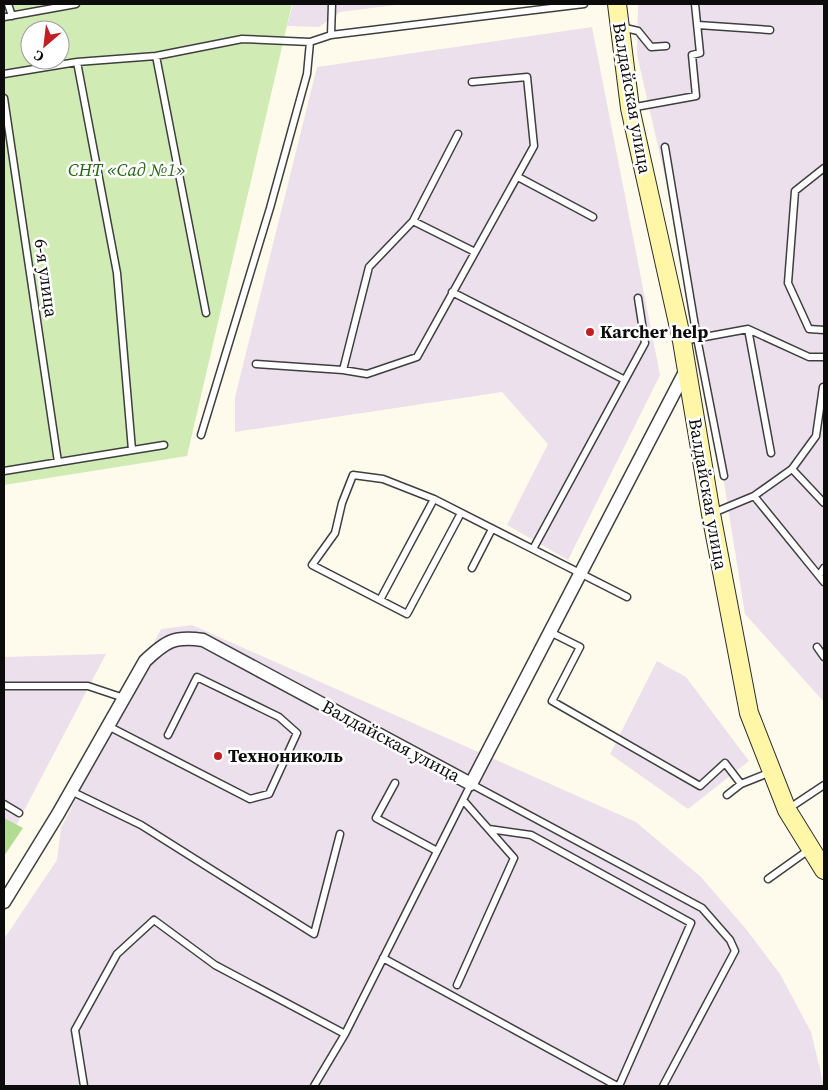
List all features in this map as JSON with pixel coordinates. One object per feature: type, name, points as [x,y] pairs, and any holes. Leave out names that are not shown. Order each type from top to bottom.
[{"type":"street","name":"Валдайская улица","points":[[617,4],[630,108],[690,339],[687,368],[711,514],[749,713],[787,810],[824,870]]},
{"type":"street","name":"Валдайская улица","points":[[4,902],[71,791],[145,661],[162,646],[183,637],[203,640],[470,784],[687,368]]},
{"type":"lane","points":[[8,4],[12,16]]},
{"type":"lane","points":[[4,17],[76,4]]},
{"type":"lane","points":[[331,35],[332,4]]},
{"type":"lane","points":[[4,74],[77,62],[156,56],[242,39],[310,42],[331,35],[584,4]]},
{"type":"lane","points":[[630,108],[696,96],[692,55],[700,53],[695,4]]},
{"type":"lane","points":[[698,25],[770,30]]},
{"type":"lane","points":[[620,26],[638,31],[651,47],[666,46]]},
{"type":"lane","points":[[201,435],[278,179],[307,74],[310,42]]},
{"type":"lane","points":[[156,56],[206,314]]},
{"type":"lane","points":[[77,62],[117,273],[132,450]]},
{"type":"lane","points":[[256,364],[343,370],[367,374],[417,357],[534,146],[527,77],[472,82]]},
{"type":"lane","name":"6-я улица","points":[[4,98],[58,462]]},
{"type":"lane","points":[[343,370],[370,267],[413,221],[458,134]]},
{"type":"lane","points":[[665,147],[690,339],[724,476]]},
{"type":"lane","points":[[824,168],[795,191],[788,283],[809,329],[824,330]]},
{"type":"lane","points":[[518,177],[593,217]]},
{"type":"lane","points":[[413,221],[475,252]]},
{"type":"lane","points":[[452,292],[625,380]]},
{"type":"lane","points":[[533,549],[645,343],[638,298]]},
{"type":"lane","points":[[690,339],[748,329],[809,357],[824,357]]},
{"type":"lane","points":[[748,329],[771,452]]},
{"type":"lane","points":[[711,514],[754,496],[792,469],[816,436],[824,387]]},
{"type":"lane","points":[[4,471],[164,445]]},
{"type":"lane","points":[[792,469],[824,503]]},
{"type":"lane","points":[[461,513],[407,614],[312,565],[335,533],[342,503],[353,475],[383,479],[434,499],[627,598]]},
{"type":"lane","points":[[754,496],[824,582]]},
{"type":"lane","points":[[380,600],[434,499]]},
{"type":"lane","points":[[472,568],[492,529]]},
{"type":"lane","points":[[819,575],[824,568]]},
{"type":"lane","points":[[550,632],[580,647],[552,701],[700,786],[725,763],[741,784]]},
{"type":"lane","points":[[817,647],[824,658]]},
{"type":"lane","points":[[108,726],[250,799],[270,794],[297,733],[279,717],[198,677],[168,735]]},
{"type":"lane","points":[[4,686],[88,686],[124,698]]},
{"type":"lane","points":[[727,795],[741,784],[772,771]]},
{"type":"lane","points":[[395,783],[376,818],[437,851]]},
{"type":"lane","points":[[314,1086],[345,1034],[470,784],[702,908],[730,940],[735,951],[663,1086]]},
{"type":"lane","points":[[787,810],[824,785]]},
{"type":"lane","points":[[71,791],[141,825],[314,934],[340,834]]},
{"type":"lane","points":[[457,985],[514,858],[463,800]]},
{"type":"lane","points":[[4,804],[19,813]]},
{"type":"lane","points":[[383,958],[618,1086],[691,923],[531,835],[488,829]]},
{"type":"lane","points":[[768,879],[811,848]]},
{"type":"lane","points":[[84,1086],[75,1030],[117,954],[154,920],[215,965],[345,1034]]},
{"type":"shaded area","points":[[293,4],[404,4],[340,12],[319,27],[287,26]]},
{"type":"shaded area","points":[[638,4],[824,4],[824,702],[745,614],[698,320],[637,55]]},
{"type":"shaded area","points":[[592,27],[660,375],[568,560],[507,525],[548,444],[502,392],[235,432],[235,397],[317,67]]},
{"type":"shaded area","points":[[192,625],[636,822],[701,877],[746,929],[780,974],[811,1032],[824,1086],[4,1086],[4,939],[57,860],[61,828],[161,629]]},
{"type":"shaded area","points":[[106,654],[16,826],[4,819],[4,657]]},
{"type":"shaded area","points":[[657,661],[686,677],[749,761],[688,809],[610,754]]},
{"type":"green space","name":"СНТ «Сад №1»","points":[[4,4],[292,4],[187,456],[4,485]]},
{"type":"green space","points":[[4,818],[23,828],[4,856]]},
{"type":"place","name":"Karcher help","points":[[590,332]]},
{"type":"place","name":"Технониколь","points":[[218,756]]}]
